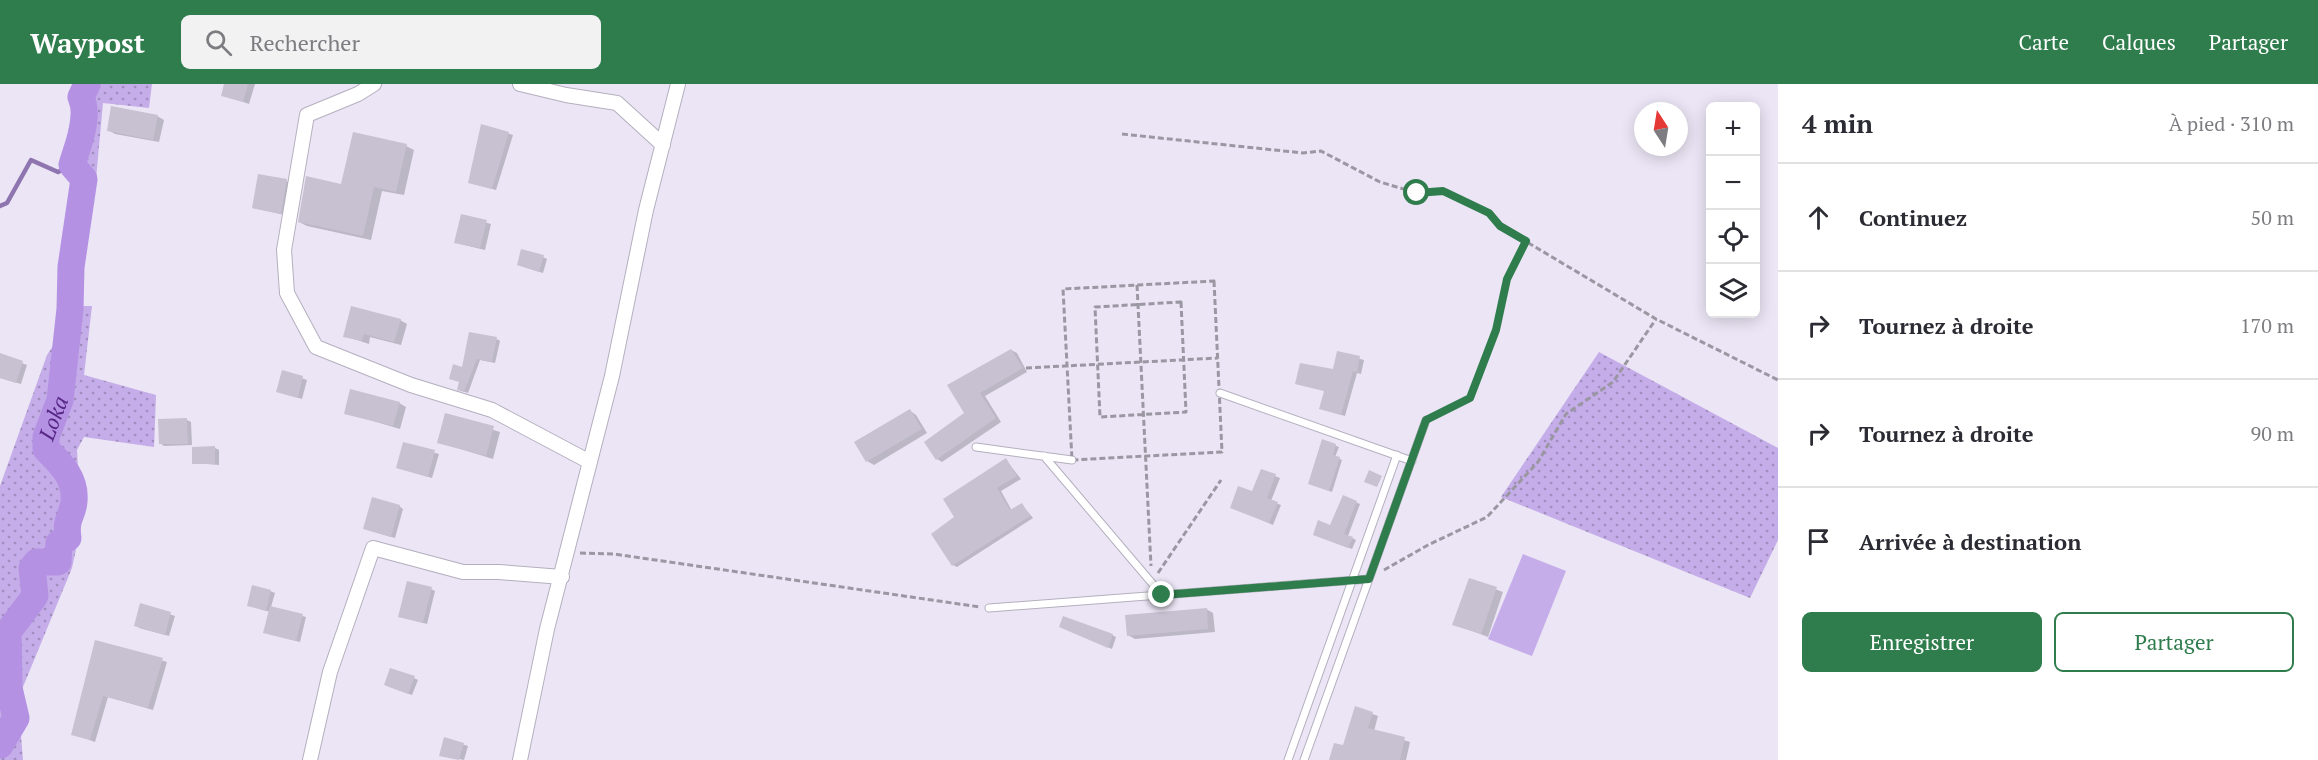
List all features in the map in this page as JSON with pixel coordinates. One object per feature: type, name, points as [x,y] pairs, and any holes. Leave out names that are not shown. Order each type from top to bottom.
[{"type":"street","points":[[374,84],[358,94],[307,115],[284,250],[286,293],[316,347],[411,386],[492,410],[590,462]]},
{"type":"street","points":[[520,84],[566,95],[617,103],[663,145]]},
{"type":"street","points":[[520,760],[547,629],[569,553],[612,376],[646,210],[678,84]]},
{"type":"street","points":[[310,760],[330,672],[373,548],[463,573],[499,572],[562,577]]},
{"type":"lane","points":[[1220,393],[1412,460]]},
{"type":"lane","points":[[1305,760],[1426,420]]},
{"type":"lane","points":[[976,447],[1072,460]]},
{"type":"lane","points":[[1288,760],[1397,455]]},
{"type":"lane","points":[[1044,456],[1162,595]]},
{"type":"lane","points":[[989,608],[1369,579]]},
{"type":"path","points":[[1122,134],[1303,153],[1321,151],[1380,182],[1417,193],[1443,191],[1489,213],[1500,226],[1656,319],[1778,380]]},
{"type":"path","points":[[1426,420],[1470,398],[1496,330],[1507,279],[1526,241]]},
{"type":"path","points":[[1214,281],[1218,358],[1222,452],[1072,460],[1063,289],[1214,281]]},
{"type":"path","points":[[1137,285],[1152,583]]},
{"type":"path","points":[[1181,302],[1184,360],[1186,412],[1100,417],[1095,307],[1181,302]]},
{"type":"path","points":[[1369,579],[1428,545],[1486,517],[1538,462],[1566,414],[1613,382],[1656,319]]},
{"type":"path","points":[[1026,368],[1218,358]]},
{"type":"path","points":[[1152,583],[1221,480]]},
{"type":"path","points":[[569,553],[614,554],[989,608]]},
{"type":"shaded area","points":[[88,84],[152,84],[149,108],[103,103],[96,179],[65,177],[65,154],[71,113]]},
{"type":"shaded area","points":[[68,306],[92,306],[84,375],[156,395],[154,447],[84,437],[77,450],[81,526],[72,568],[18,699],[23,760],[0,760],[0,486],[47,355],[66,326]]},
{"type":"shaded area","points":[[1599,352],[1778,448],[1778,540],[1750,598],[1501,497]]},
{"type":"shaded area","points":[[1523,554],[1566,571],[1532,656],[1488,639]]},
{"type":"building","points":[[224,84],[248,84],[243,102],[221,96]]},
{"type":"building","points":[[111,106],[158,115],[153,140],[107,131]]},
{"type":"building","points":[[481,124],[509,132],[492,189],[468,183]]},
{"type":"building","points":[[353,132],[407,144],[396,192],[374,187],[363,236],[298,222],[306,176],[341,184]]},
{"type":"building","points":[[258,174],[287,179],[281,214],[252,208]]},
{"type":"building","points":[[461,214],[487,220],[480,248],[454,243]]},
{"type":"building","points":[[521,249],[544,255],[539,272],[517,265]]},
{"type":"building","points":[[351,306],[401,319],[394,342],[364,334],[362,341],[343,337]]},
{"type":"building","points":[[469,332],[497,337],[492,362],[477,359],[464,392],[457,390],[459,382],[449,379],[453,364],[462,367]]},
{"type":"building","points":[[1011,349],[1023,368],[980,393],[996,418],[936,460],[924,442],[964,413],[947,385]]},
{"type":"building","points":[[1337,351],[1360,356],[1357,372],[1353,371],[1341,415],[1319,409],[1324,391],[1295,384],[1300,363],[1333,369]]},
{"type":"building","points":[[0,353],[23,361],[16,383],[0,378]]},
{"type":"building","points":[[282,370],[303,376],[298,398],[276,392]]},
{"type":"building","points":[[350,389],[400,402],[393,426],[344,414]]},
{"type":"building","points":[[910,409],[922,429],[866,462],[854,442]]},
{"type":"building","points":[[445,413],[494,426],[486,456],[437,443]]},
{"type":"building","points":[[187,418],[188,444],[159,444],[158,419]]},
{"type":"building","points":[[1322,439],[1336,444],[1333,455],[1340,457],[1329,491],[1308,484]]},
{"type":"building","points":[[403,442],[435,450],[428,477],[396,468]]},
{"type":"building","points":[[215,446],[215,464],[192,464],[192,447]]},
{"type":"building","points":[[1006,458],[1017,476],[997,488],[1010,510],[1022,503],[1030,516],[952,566],[931,534],[954,517],[943,499]]},
{"type":"building","points":[[1261,469],[1276,474],[1267,498],[1278,502],[1269,523],[1230,508],[1238,486],[1252,491]]},
{"type":"building","points":[[1369,470],[1382,476],[1377,487],[1364,482]]},
{"type":"building","points":[[1343,495],[1357,501],[1344,534],[1353,537],[1348,548],[1313,535],[1318,520],[1330,525]]},
{"type":"building","points":[[372,497],[400,505],[391,537],[363,529]]},
{"type":"building","points":[[1469,578],[1497,587],[1481,634],[1452,625]]},
{"type":"building","points":[[407,581],[432,587],[423,623],[398,617]]},
{"type":"building","points":[[252,585],[271,590],[266,611],[247,606]]},
{"type":"building","points":[[140,603],[171,612],[165,635],[134,626]]},
{"type":"building","points":[[270,606],[303,614],[296,641],[263,633]]},
{"type":"building","points":[[1207,608],[1208,629],[1127,636],[1125,615]]},
{"type":"building","points":[[1063,616],[1113,634],[1108,648],[1059,627]]},
{"type":"building","points":[[95,640],[163,658],[148,708],[103,696],[90,740],[71,735]]},
{"type":"building","points":[[390,668],[415,676],[408,694],[384,685]]},
{"type":"building","points":[[1355,706],[1373,712],[1368,728],[1405,737],[1400,760],[1329,760],[1334,743],[1343,745]]},
{"type":"building","points":[[444,737],[464,743],[459,760],[439,756]]},
{"type":"waterway","name":"Loka","points":[[0,745],[16,718],[9,688],[8,632],[35,596],[32,568],[37,562],[58,562],[59,543],[68,538],[68,521],[74,501],[70,478],[46,449],[46,437],[60,400],[70,309],[71,267],[84,179],[72,165],[84,122],[81,97],[87,84]]},
{"type":"waterway","points":[[0,206],[7,203],[31,160],[58,172],[72,165]]},
{"type":"route","points":[[1162,595],[1369,579],[1426,420],[1470,398],[1496,330],[1507,279],[1526,241],[1500,226],[1489,213],[1443,191],[1417,193]]}]
